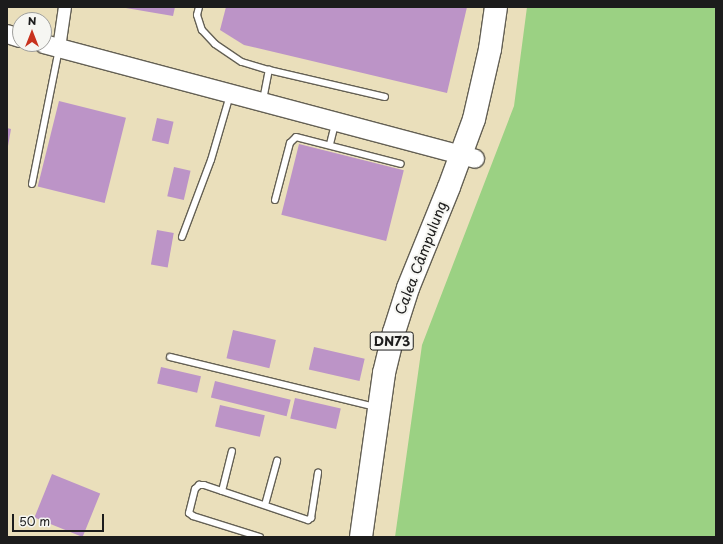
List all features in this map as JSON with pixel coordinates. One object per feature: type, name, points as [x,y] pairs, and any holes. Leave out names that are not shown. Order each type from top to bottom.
[{"type":"highway","name":"Calea Câmpulung","points":[[363,535],[393,405],[403,352],[468,157],[474,118],[490,49],[496,7]]},
{"type":"highway","name":"Calea Câmpulung","points":[[363,535],[378,408],[384,373],[403,301],[468,157],[497,88],[510,7]]},
{"type":"street","points":[[52,43],[65,7]]},
{"type":"street","points":[[52,46],[230,95],[468,157]]},
{"type":"lane","points":[[199,7],[197,15],[202,30],[215,44],[242,62],[269,70],[385,97]]},
{"type":"lane","points":[[32,184],[50,52]]},
{"type":"lane","points":[[262,103],[269,70]]},
{"type":"lane","points":[[182,237],[211,160],[230,95]]},
{"type":"lane","points":[[330,144],[335,122]]},
{"type":"lane","points":[[275,200],[290,143],[296,137],[330,144],[401,164]]},
{"type":"lane","points":[[170,357],[378,408]]},
{"type":"lane","points":[[222,490],[232,450]]},
{"type":"lane","points":[[265,505],[277,461]]},
{"type":"lane","points":[[260,537],[193,516],[189,513],[195,489],[199,485],[222,490],[308,520],[311,518],[318,473]]},
{"type":"green space","points":[[527,7],[716,7],[716,537],[395,537],[422,345],[514,106]]},
{"type":"building","points":[[120,7],[175,7],[173,16]]},
{"type":"building","points":[[226,7],[467,7],[447,93],[244,45],[220,30]]},
{"type":"building","points":[[59,101],[126,118],[105,203],[38,186]]},
{"type":"building","points":[[157,118],[174,122],[168,144],[152,140]]},
{"type":"building","points":[[7,128],[11,129],[8,146],[7,146]]},
{"type":"building","points":[[299,144],[404,170],[386,241],[281,215]]},
{"type":"building","points":[[174,167],[191,171],[184,200],[167,196]]},
{"type":"building","points":[[157,230],[174,233],[168,267],[151,264]]},
{"type":"building","points":[[233,330],[276,340],[269,368],[226,358]]},
{"type":"building","points":[[314,347],[365,359],[359,381],[309,369]]},
{"type":"building","points":[[161,367],[201,376],[197,393],[157,384]]},
{"type":"building","points":[[215,381],[291,400],[287,416],[211,397]]},
{"type":"building","points":[[295,398],[341,409],[336,429],[290,418]]},
{"type":"building","points":[[220,405],[265,415],[260,437],[215,426]]},
{"type":"building","points":[[52,474],[100,493],[83,537],[34,518]]}]
